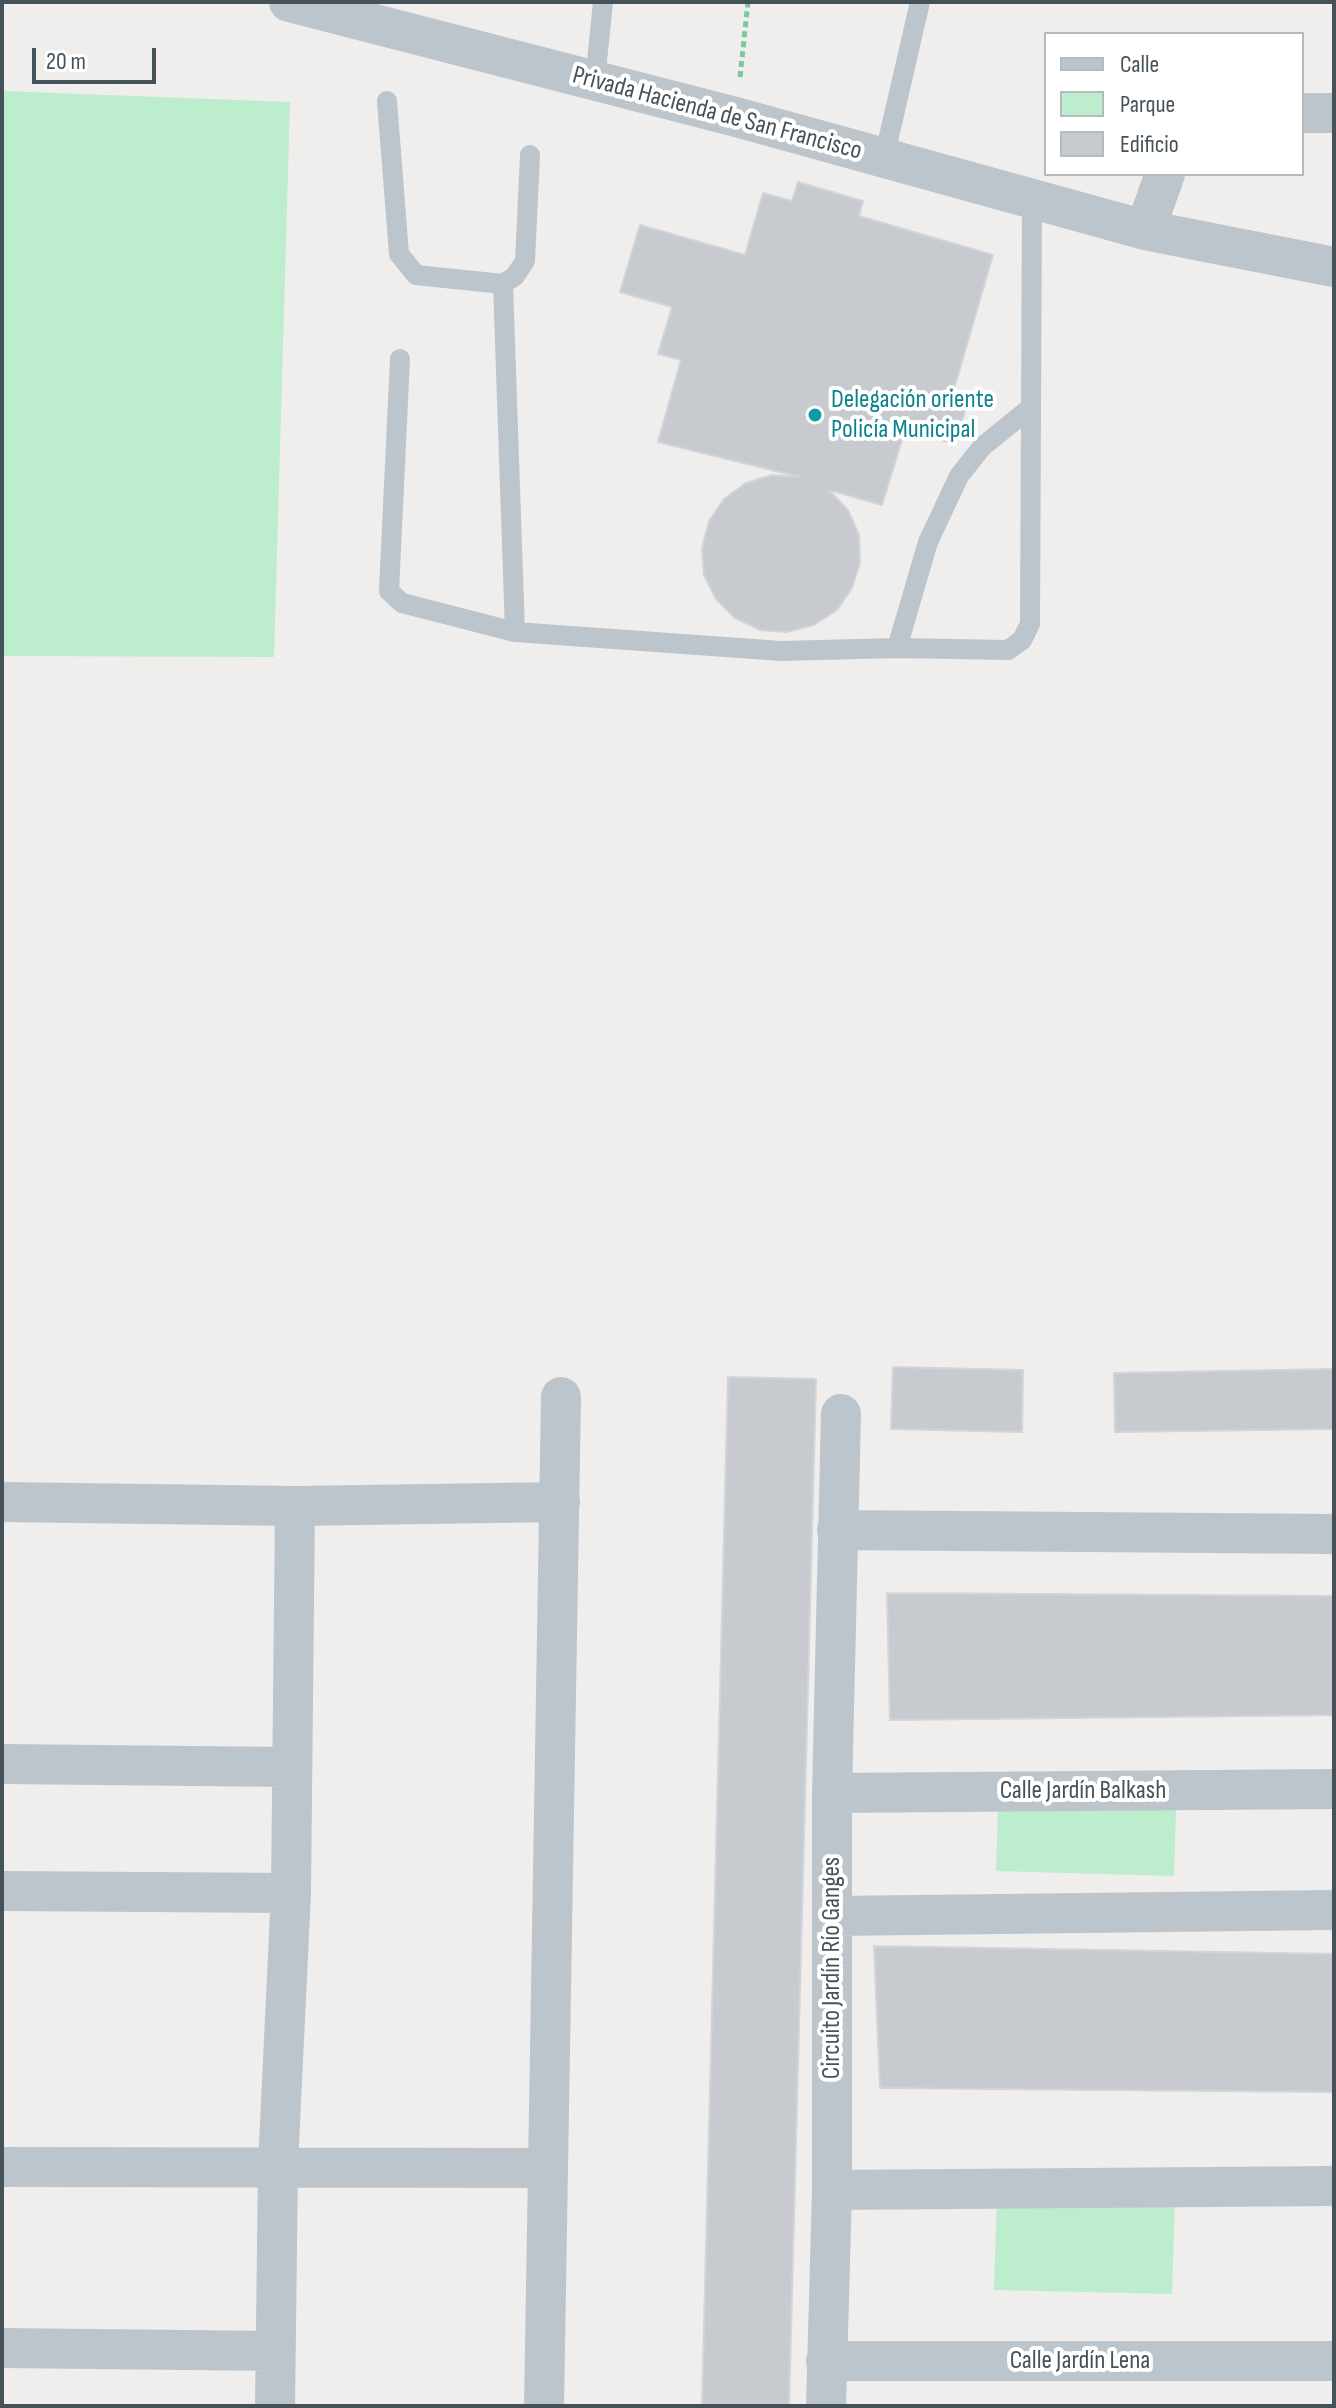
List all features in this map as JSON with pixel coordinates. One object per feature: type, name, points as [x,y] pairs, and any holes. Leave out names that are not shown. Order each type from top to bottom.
[{"type":"street","name":"Privada Hacienda de San Francisco","points":[[289,2],[736,117],[1145,230],[1334,267]]},
{"type":"street","points":[[1304,113],[1334,113]]},
{"type":"street","points":[[1145,230],[1164,176]]},
{"type":"street","points":[[544,2406],[545,2168],[561,1397]]},
{"type":"street","name":"Circuito Jardín Río Ganges","points":[[826,2406],[832,2190],[832,1793],[841,1414]]},
{"type":"street","points":[[2,1502],[295,1506],[560,1502]]},
{"type":"street","points":[[275,2406],[278,2165],[291,1893],[295,1506]]},
{"type":"street","points":[[837,1530],[1334,1534]]},
{"type":"street","points":[[2,1764],[290,1767]]},
{"type":"street","name":"Calle Jardín Balkash","points":[[832,1793],[1334,1789]]},
{"type":"street","points":[[2,1891],[291,1893]]},
{"type":"street","points":[[833,1916],[1334,1910]]},
{"type":"street","points":[[2,2167],[278,2165],[545,2168]]},
{"type":"street","points":[[832,2190],[1334,2186]]},
{"type":"street","points":[[2,2348],[276,2351]]},
{"type":"street","name":"Calle Jardín Lena","points":[[826,2361],[1334,2361]]},
{"type":"lane","points":[[595,81],[603,2]]},
{"type":"lane","points":[[884,158],[920,2]]},
{"type":"lane","points":[[387,101],[399,254],[407,267],[416,275],[503,284]]},
{"type":"lane","points":[[515,632],[503,284],[525,261],[530,155]]},
{"type":"lane","points":[[400,359],[389,591],[402,603],[515,632],[781,651],[897,648],[1008,650],[1022,640],[1030,624],[1032,200]]},
{"type":"lane","points":[[897,648],[928,542],[959,476],[982,447],[1030,408]]},
{"type":"path","points":[[736,117],[748,2]]},
{"type":"green space","points":[[2,91],[290,102],[274,657],[2,656]]},
{"type":"green space","points":[[999,1777],[1177,1781],[1174,1876],[996,1871]]},
{"type":"green space","points":[[997,2195],[1175,2200],[1172,2294],[994,2290]]},
{"type":"building","name":"Delegación oriente Policía Municipal","points":[[798,182],[863,201],[859,216],[993,255],[952,396],[968,401],[955,444],[905,430],[882,505],[829,490],[848,510],[859,535],[860,562],[852,588],[837,610],[814,625],[787,632],[760,630],[735,618],[716,599],[704,575],[702,548],[709,521],[724,499],[746,483],[772,475],[800,477],[658,442],[681,360],[658,354],[672,307],[620,292],[640,225],[745,255],[763,193],[792,201]]},
{"type":"building","points":[[893,1367],[1023,1370],[1022,1432],[891,1429]]},
{"type":"building","points":[[1334,1369],[1334,1429],[1115,1432],[1114,1373]]},
{"type":"building","points":[[728,1377],[816,1379],[789,2406],[702,2406]]},
{"type":"building","points":[[887,1593],[1334,1596],[1334,1715],[890,1720]]},
{"type":"building","points":[[874,1946],[1334,1954],[1334,2092],[880,2088]]},
{"type":"place","name":"Delegación oriente Policía Municipal","points":[[815,415]]}]
